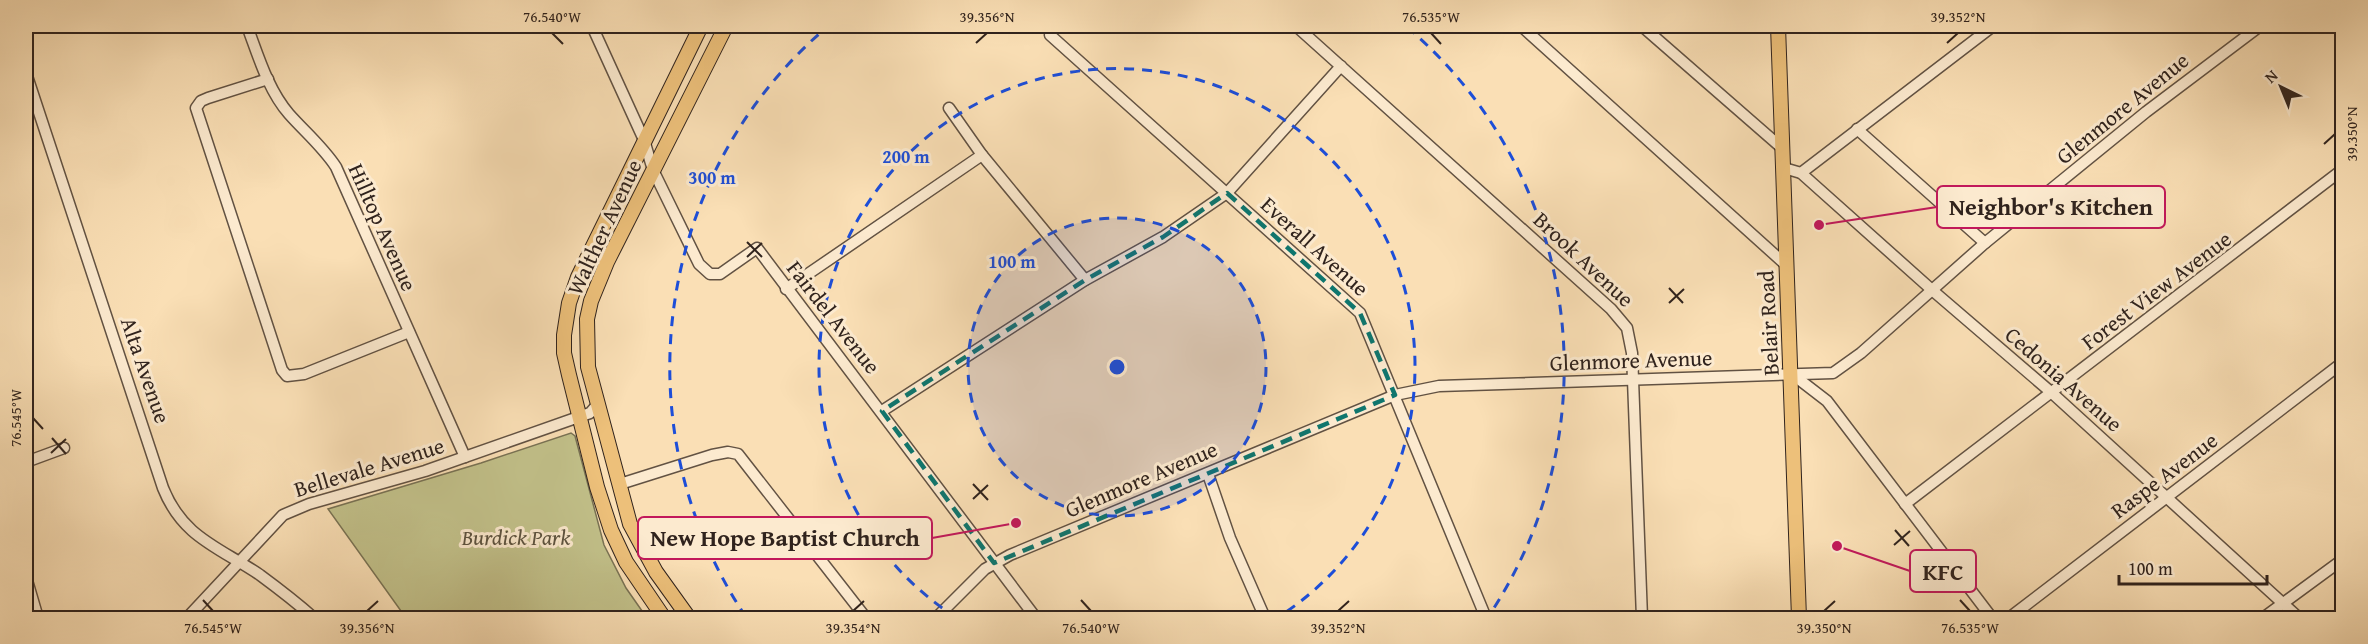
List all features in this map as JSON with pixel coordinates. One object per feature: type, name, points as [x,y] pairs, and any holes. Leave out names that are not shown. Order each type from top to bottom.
[{"type":"main road","name":"Walther Avenue","points":[[664,618],[635,578],[617,545],[597,487],[564,353],[565,319],[578,277],[701,26]]},
{"type":"main road","name":"Walther Avenue","points":[[689,618],[656,572],[630,524],[597,405],[588,367],[586,339],[589,310],[606,261],[726,26]]},
{"type":"main road","name":"Belair Road","points":[[1778,26],[1799,618]]},
{"type":"street","name":"Hilltop Avenue","points":[[246,26],[268,79],[290,115],[324,150],[336,167],[465,458]]},
{"type":"street","name":"Fairdel Avenue","points":[[592,26],[644,140],[652,170],[699,264],[710,274],[720,274],[757,248],[1036,618]]},
{"type":"street","name":"Brook Avenue","points":[[1296,26],[1622,320],[1630,335],[1634,378],[1642,618]]},
{"type":"street","points":[[1521,26],[1785,264]]},
{"type":"street","points":[[1642,26],[1782,148]]},
{"type":"street","points":[[1784,168],[1801,173],[1993,26]]},
{"type":"street","name":"Glenmore Avenue","points":[[936,618],[994,563],[1395,395],[1439,386],[1833,373],[1849,363],[1984,243],[2146,112],[2260,26]]},
{"type":"street","name":"Everall Avenue","points":[[1050,35],[1159,135],[1360,312],[1486,618]]},
{"type":"street","points":[[882,411],[1085,280],[1162,237],[1227,193],[1341,66]]},
{"type":"street","name":"Alta Avenue","points":[[26,73],[168,501],[188,529],[289,597],[314,618]]},
{"type":"street","points":[[268,79],[208,98],[198,104],[197,113],[282,370],[287,376],[296,376],[327,366],[409,332]]},
{"type":"street","points":[[949,108],[982,155],[1085,280]]},
{"type":"street","points":[[1857,129],[1984,243]]},
{"type":"street","points":[[786,289],[982,155]]},
{"type":"street","name":"Forest View Avenue","points":[[1905,504],[2343,171]]},
{"type":"street","name":"Cedonia Avenue","points":[[1801,173],[2052,393],[2299,618]]},
{"type":"street","name":"Raspe Avenue","points":[[2009,618],[2343,363]]},
{"type":"street","points":[[1791,374],[1818,394],[1846,425],[1992,618]]},
{"type":"street","points":[[1818,394],[1818,385],[1825,375]]},
{"type":"street","name":"Bellevale Avenue","points":[[187,618],[283,515],[299,507],[465,458],[590,413],[597,405]]},
{"type":"street","points":[[26,462],[64,448]]},
{"type":"street","points":[[620,484],[712,455],[735,453],[741,456],[866,618]]},
{"type":"street","points":[[1208,474],[1230,538],[1265,618]]},
{"type":"street","points":[[2264,618],[2343,560]]},
{"type":"street","points":[[26,577],[38,618]]},
{"type":"highlighted area","points":[[1227,193],[1360,313],[1395,395],[994,563],[882,411],[1085,280],[1163,237]]},
{"type":"green space","name":"Burdick Park","points":[[571,433],[575,436],[604,545],[626,588],[647,618],[406,618],[328,509],[481,463]]},
{"type":"place","name":"Neighbor's Kitchen","points":[[1819,225]]},
{"type":"place","name":"New Hope Baptist Church","points":[[1016,523]]},
{"type":"place","name":"KFC","points":[[1837,546]]}]
